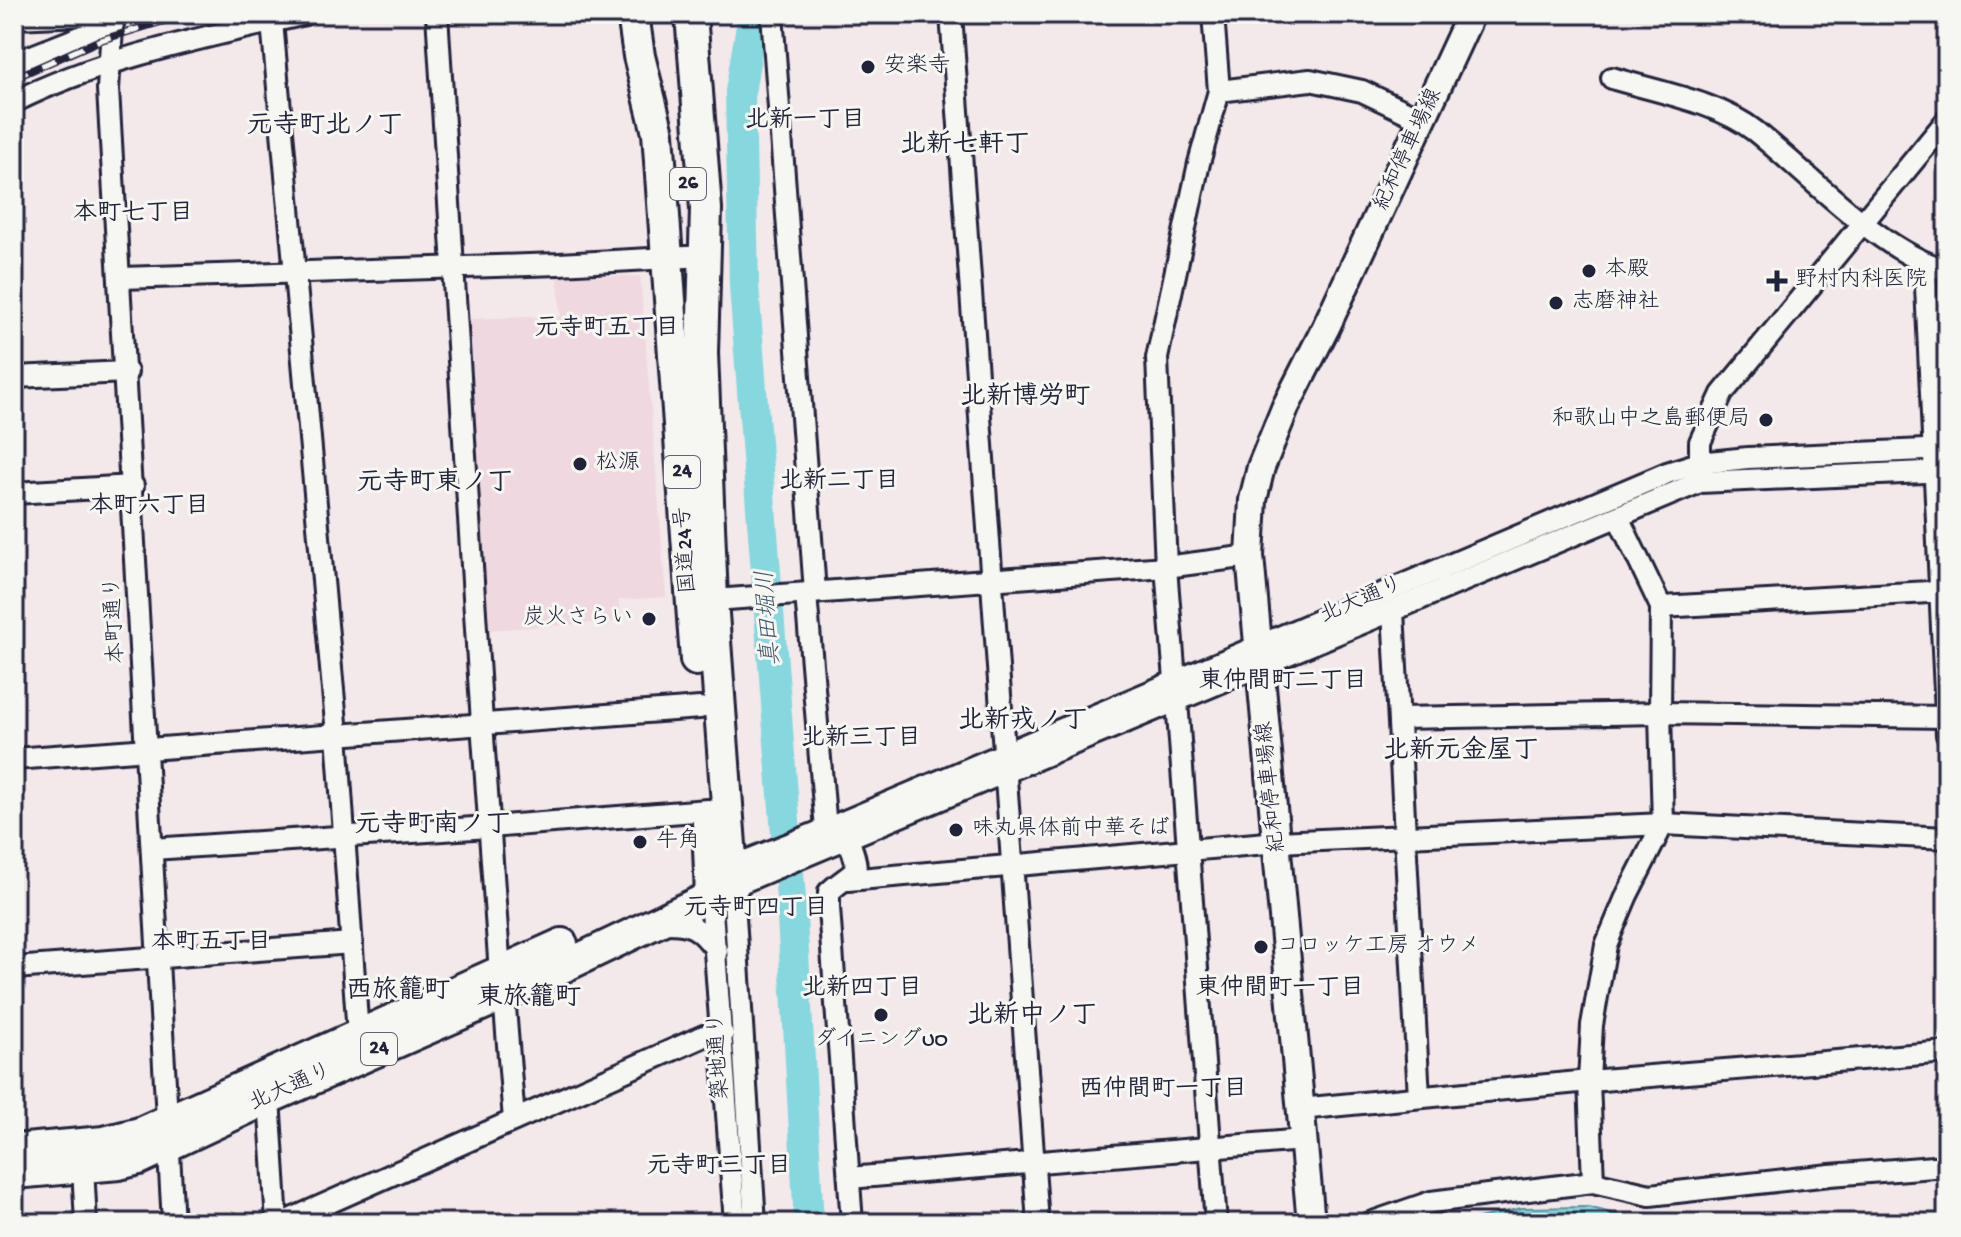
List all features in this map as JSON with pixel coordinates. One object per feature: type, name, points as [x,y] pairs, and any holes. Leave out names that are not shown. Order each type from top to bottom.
[{"type":"highway","name":"国道24号","points":[[633,14],[639,56],[689,257],[702,353],[700,708],[708,810],[721,882]]},
{"type":"highway","points":[[649,14],[658,133]]},
{"type":"highway","name":"26","points":[[674,14],[689,257]]},
{"type":"highway","name":"国道24号","points":[[691,14],[706,209],[689,257],[701,601],[721,882]]},
{"type":"highway","name":"北大通り","points":[[14,1173],[129,1162],[169,1131],[358,1035],[502,983],[652,923],[721,882]]},
{"type":"highway","name":"北大通り","points":[[14,1150],[104,1142],[140,1133],[169,1131],[269,1098],[502,983],[721,882]]},
{"type":"main road","name":"紀和停車場線","points":[[1311,1223],[1250,556],[1253,500],[1261,467],[1286,406],[1471,14]]},
{"type":"street","points":[[14,102],[42,88],[193,40],[305,14]]},
{"type":"street","points":[[437,14],[489,827],[514,1120]]},
{"type":"street","points":[[772,14],[826,829]]},
{"type":"street","points":[[951,14],[1038,1223]]},
{"type":"street","points":[[1175,680],[1166,567],[1157,358],[1199,163],[1219,91],[1213,14]]},
{"type":"street","points":[[14,18],[111,17]]},
{"type":"street","points":[[14,63],[111,17]]},
{"type":"street","name":"本町通り","points":[[111,17],[109,103],[127,372],[173,1223]]},
{"type":"street","points":[[272,22],[337,734],[358,1035]]},
{"type":"street","points":[[1612,78],[1724,112],[1755,131],[1863,223],[1925,265],[1947,270]]},
{"type":"street","points":[[1219,91],[1310,80],[1362,91],[1423,120]]},
{"type":"street","points":[[1700,472],[1700,442],[1722,394],[1947,120]]},
{"type":"street","points":[[121,278],[689,257]]},
{"type":"street","points":[[1925,265],[1940,449],[1947,735]]},
{"type":"street","points":[[14,377],[127,372]]},
{"type":"street","name":"北大通り","points":[[798,850],[848,839],[1177,701],[1260,655],[1622,490],[1700,472],[1940,449]]},
{"type":"street","name":"北大通り","points":[[798,850],[826,829],[1175,680],[1393,611],[1618,517],[1700,472],[1941,471]]},
{"type":"street","points":[[14,493],[133,486]]},
{"type":"street","points":[[1593,1182],[1589,1081],[1592,1025],[1606,945],[1663,824],[1661,607],[1618,517]]},
{"type":"street","points":[[701,601],[1166,567],[1250,556]]},
{"type":"street","points":[[1661,607],[1943,591]]},
{"type":"street","points":[[1393,611],[1419,1097]]},
{"type":"street","points":[[1177,701],[1216,1223]]},
{"type":"street","points":[[14,759],[700,708]]},
{"type":"street","points":[[1400,718],[1660,713],[1947,717]]},
{"type":"street","points":[[152,849],[708,810]]},
{"type":"street","points":[[848,880],[1278,842],[1663,824],[1947,838]]},
{"type":"street","points":[[848,839],[858,862],[856,870],[848,880],[829,892],[829,908],[852,1223]]},
{"type":"street","points":[[721,882],[798,850]]},
{"type":"street","name":"築地通り","points":[[721,882],[717,951],[735,1223]]},
{"type":"street","name":"築地通り","points":[[721,882],[755,1223]]},
{"type":"street","points":[[652,923],[683,922],[703,932],[717,951]]},
{"type":"street","points":[[14,968],[352,943]]},
{"type":"street","points":[[283,1223],[704,1036],[723,1034]]},
{"type":"street","points":[[1300,1109],[1589,1081],[1947,1052]]},
{"type":"street","points":[[269,1098],[277,1223]]},
{"type":"street","points":[[849,1178],[1303,1140]]},
{"type":"street","points":[[1370,1223],[1431,1202],[1593,1182],[1650,1195],[1830,1175],[1947,1166]]},
{"type":"street","points":[[83,1167],[86,1223]]},
{"type":"shaded area","points":[[558,276],[640,276],[666,597],[619,600],[620,621],[489,630],[469,319],[561,316]]},
{"type":"water","points":[[1588,1207],[1650,1223],[1458,1223],[1521,1208]]},
{"type":"waterway","name":"真田堀川","points":[[753,14],[740,92],[744,286],[791,899],[809,1223]]},
{"type":"railway","points":[[14,78],[98,41],[187,14]]},
{"type":"place","name":"安楽寺","points":[[868,67]]},
{"type":"place","name":"本殿","points":[[1589,271]]},
{"type":"place","name":"野村内科医院","points":[[1777,281]]},
{"type":"place","name":"志磨神社","points":[[1556,303]]},
{"type":"place","name":"和歌山中之島郵便局","points":[[1766,420]]},
{"type":"place","name":"松源","points":[[580,464]]},
{"type":"place","name":"炭火さらい","points":[[649,619]]},
{"type":"place","name":"味丸県体前中華そば","points":[[956,830]]},
{"type":"place","name":"牛角","points":[[640,842]]},
{"type":"place","name":"コロッケ工房 オウメ","points":[[1261,947]]},
{"type":"place","name":"ダイニングUO","points":[[881,1015]]},
{"type":"district","name":"北新一丁目","points":[[805,121]]},
{"type":"district","name":"元寺町北ノ丁","points":[[325,127]]},
{"type":"district","name":"北新七軒丁","points":[[965,146]]},
{"type":"district","name":"本町七丁目","points":[[133,214]]},
{"type":"district","name":"元寺町五丁目","points":[[607,329]]},
{"type":"district","name":"北新博労町","points":[[1025,398]]},
{"type":"district","name":"北新二丁目","points":[[839,482]]},
{"type":"district","name":"元寺町東ノ丁","points":[[435,484]]},
{"type":"district","name":"本町六丁目","points":[[149,507]]},
{"type":"district","name":"東仲間町二丁目","points":[[1283,682]]},
{"type":"district","name":"北新戎ノ丁","points":[[1023,722]]},
{"type":"district","name":"北新三丁目","points":[[861,739]]},
{"type":"district","name":"北新元金屋丁","points":[[1461,752]]},
{"type":"district","name":"元寺町南ノ丁","points":[[433,826]]},
{"type":"district","name":"元寺町四丁目","points":[[756,909]]},
{"type":"district","name":"本町五丁目","points":[[211,943]]},
{"type":"district","name":"北新四丁目","points":[[862,989]]},
{"type":"district","name":"東仲間町一丁目","points":[[1280,989]]},
{"type":"district","name":"西旅籠町","points":[[398,992]]},
{"type":"district","name":"東旅籠町","points":[[529,999]]},
{"type":"district","name":"北新中ノ丁","points":[[1032,1017]]},
{"type":"district","name":"西仲間町一丁目","points":[[1163,1090]]},
{"type":"district","name":"元寺町三丁目","points":[[719,1167]]}]
